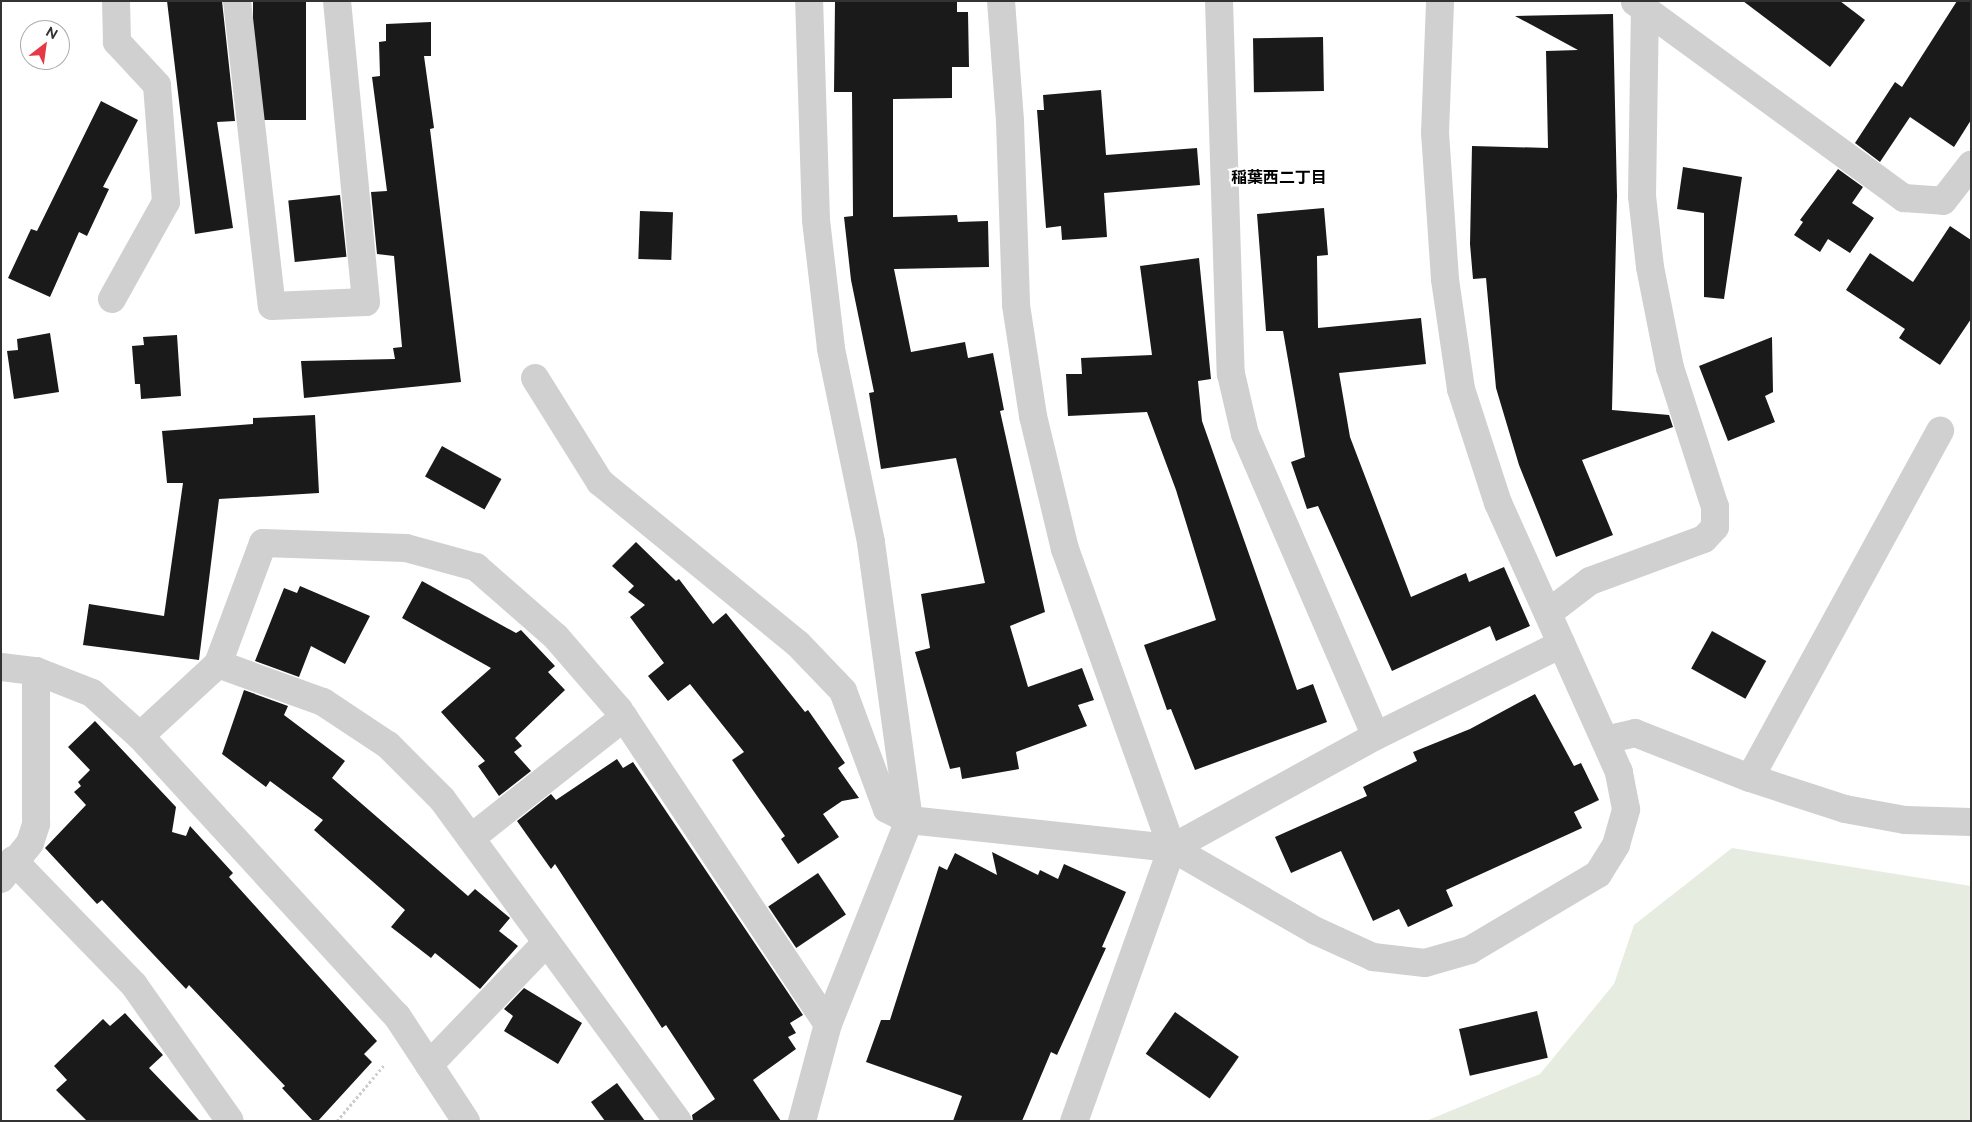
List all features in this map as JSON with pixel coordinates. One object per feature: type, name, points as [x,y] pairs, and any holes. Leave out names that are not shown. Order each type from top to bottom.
[{"type":"street","points":[[112,299],[166,202],[157,86],[117,42],[116,1]]},
{"type":"street","points":[[237,1],[272,306],[366,302],[337,1]]},
{"type":"street","points":[[802,1121],[828,1024],[909,820],[871,542],[831,348],[816,220],[809,1]]},
{"type":"street","points":[[1001,1],[1010,121],[1016,305],[1033,416],[1065,549],[1172,848],[1074,1121]]},
{"type":"street","points":[[1219,1],[1231,374],[1245,434],[1376,736]]},
{"type":"street","points":[[536,378],[600,482],[798,644],[843,691],[887,809],[909,820],[1172,848],[1316,931],[1374,957],[1425,963],[1470,950],[1598,874],[1616,845],[1626,808],[1619,772],[1498,504],[1461,388],[1445,279],[1435,134],[1440,1]]},
{"type":"street","points":[[1548,614],[1590,581],[1704,539],[1715,527],[1715,507],[1670,368],[1650,267],[1642,196],[1639,6]]},
{"type":"street","points":[[1639,6],[1904,198],[1943,201],[1971,165]]},
{"type":"street","points":[[1750,778],[1940,432]]},
{"type":"street","points":[[140,736],[218,664],[263,543],[406,548],[476,566],[556,637],[624,717],[828,1024]]},
{"type":"street","points":[[1172,848],[1376,736],[1561,644]]},
{"type":"street","points":[[218,664],[323,702],[388,745],[442,799],[678,1121]]},
{"type":"street","points":[[1,667],[36,671],[92,693],[140,736],[397,1016],[466,1121]]},
{"type":"street","points":[[36,671],[36,824],[30,843],[7,870],[134,984],[230,1121]]},
{"type":"street","points":[[471,838],[624,717]]},
{"type":"street","points":[[1605,740],[1635,733],[1750,778],[1854,810],[1905,820],[1971,822]]},
{"type":"street","points":[[429,1065],[547,942]]},
{"type":"path","points":[[337,1121],[410,1035]]},
{"type":"shaded area","points":[[1732,848],[1971,886],[1971,1121],[1426,1121],[1540,1074],[1614,984],[1634,925]]},
{"type":"building","points":[[167,1],[222,1],[235,121],[217,122],[233,228],[195,234]]},
{"type":"building","points":[[253,1],[306,1],[306,120],[253,120]]},
{"type":"building","points":[[835,1],[957,1],[957,12],[968,12],[969,67],[952,67],[952,98],[893,99],[893,217],[957,215],[958,222],[988,221],[989,267],[894,269],[911,352],[965,342],[968,358],[993,353],[1004,410],[1000,411],[1045,612],[1010,626],[1028,687],[1082,668],[1094,700],[1078,705],[1087,726],[1016,752],[1019,769],[962,779],[960,767],[950,769],[915,652],[930,648],[921,594],[985,583],[956,458],[881,469],[869,393],[874,392],[851,280],[844,217],[853,216],[852,92],[834,92]]},
{"type":"building","points":[[1743,1],[1840,1],[1865,20],[1830,67]]},
{"type":"building","points":[[1957,1],[1971,1],[1971,120],[1954,147],[1910,117],[1880,162],[1855,143],[1895,82],[1902,87]]},
{"type":"building","points":[[1613,14],[1617,196],[1612,410],[1669,415],[1673,427],[1582,460],[1613,535],[1556,557],[1519,465],[1496,388],[1486,278],[1473,279],[1470,244],[1472,146],[1548,148],[1546,51],[1578,50],[1515,16]]},
{"type":"building","points":[[431,22],[431,56],[424,56],[434,128],[430,129],[461,382],[304,398],[301,361],[395,359],[393,348],[402,347],[394,256],[377,254],[371,192],[387,191],[372,77],[380,76],[379,42],[386,41],[386,24]]},
{"type":"building","points":[[1323,37],[1324,91],[1254,92],[1253,38]]},
{"type":"building","points":[[1101,90],[1106,155],[1197,148],[1200,185],[1104,193],[1107,237],[1062,240],[1061,226],[1046,228],[1037,110],[1044,110],[1043,95]]},
{"type":"building","points":[[101,101],[138,120],[103,187],[109,189],[87,236],[79,232],[50,297],[8,278],[31,229],[37,231]]},
{"type":"building","points":[[1683,167],[1742,177],[1724,299],[1704,297],[1704,213],[1677,209]]},
{"type":"building","points":[[1838,169],[1863,187],[1852,203],[1874,218],[1850,253],[1828,239],[1820,252],[1794,235],[1803,222],[1800,220]]},
{"type":"building","points":[[340,195],[346,257],[295,262],[288,200]]},
{"type":"building","points":[[1324,208],[1328,255],[1317,256],[1318,328],[1421,318],[1426,364],[1339,373],[1350,437],[1411,597],[1466,573],[1469,582],[1504,567],[1530,626],[1496,641],[1490,626],[1392,671],[1318,506],[1307,509],[1291,462],[1305,457],[1283,331],[1266,331],[1257,214]]},
{"type":"building","points":[[640,211],[673,212],[671,260],[638,259]]},
{"type":"building","points":[[1950,226],[1971,240],[1971,319],[1940,365],[1899,338],[1905,329],[1846,290],[1870,253],[1913,282]]},
{"type":"building","points":[[1199,258],[1211,379],[1198,381],[1202,421],[1297,690],[1313,684],[1327,722],[1195,770],[1171,709],[1167,710],[1144,645],[1216,620],[1176,490],[1147,412],[1068,416],[1066,374],[1082,374],[1081,358],[1152,355],[1140,266]]},
{"type":"building","points":[[50,333],[59,392],[14,399],[7,351],[18,350],[17,339]]},
{"type":"building","points":[[177,335],[181,396],[141,399],[140,384],[135,384],[132,346],[144,345],[143,337]]},
{"type":"building","points":[[1772,337],[1773,392],[1765,396],[1775,422],[1728,441],[1699,366]]},
{"type":"building","points":[[315,415],[319,493],[219,499],[199,660],[83,645],[89,604],[164,616],[183,483],[167,483],[162,431],[253,424],[253,418]]},
{"type":"building","points":[[442,446],[501,479],[485,510],[425,477]]},
{"type":"building","points":[[636,542],[676,581],[679,579],[713,624],[726,613],[805,712],[808,710],[845,763],[838,768],[859,798],[842,801],[823,814],[839,837],[798,864],[781,839],[785,836],[732,760],[744,752],[690,684],[668,701],[648,676],[664,663],[630,617],[645,605],[628,592],[634,586],[612,566]]},
{"type":"building","points":[[422,581],[516,633],[521,630],[555,666],[548,672],[565,690],[515,738],[522,746],[514,752],[531,771],[499,796],[478,766],[485,761],[441,712],[491,668],[402,618]]},
{"type":"building","points":[[300,586],[370,616],[345,664],[311,646],[299,677],[255,661],[284,588],[297,593]]},
{"type":"building","points":[[1712,631],[1766,661],[1745,699],[1691,669]]},
{"type":"building","points":[[244,690],[288,706],[284,715],[345,761],[332,778],[468,896],[475,889],[510,918],[499,931],[518,946],[480,989],[435,953],[431,958],[391,927],[405,910],[314,830],[323,820],[270,781],[266,787],[222,754]]},
{"type":"building","points":[[1535,694],[1574,766],[1581,763],[1599,800],[1574,812],[1582,828],[1446,890],[1453,906],[1408,927],[1399,909],[1373,921],[1341,851],[1291,873],[1275,837],[1367,796],[1363,787],[1417,761],[1413,752],[1470,729]]},
{"type":"building","points":[[95,721],[176,807],[172,832],[186,836],[190,826],[233,873],[229,877],[377,1041],[364,1054],[372,1062],[318,1121],[313,1121],[282,1088],[285,1086],[189,985],[186,989],[102,900],[97,904],[45,848],[86,805],[74,792],[81,786],[78,782],[90,770],[68,747]]},
{"type":"building","points":[[617,759],[623,768],[633,762],[803,1015],[790,1023],[796,1033],[788,1037],[796,1049],[753,1080],[781,1121],[693,1121],[692,1115],[715,1099],[666,1025],[662,1028],[555,864],[551,869],[517,821],[551,794],[556,800]]},
{"type":"building","points":[[992,852],[1038,875],[1040,870],[1058,879],[1064,864],[1126,892],[1102,947],[1106,948],[1057,1055],[1051,1052],[1022,1121],[953,1121],[962,1096],[866,1062],[881,1020],[890,1020],[939,866],[947,870],[955,853],[997,875]]},
{"type":"building","points":[[818,873],[846,914],[796,948],[768,907]]},
{"type":"building","points":[[524,988],[582,1023],[558,1064],[504,1031],[513,1016],[504,1009]]},
{"type":"building","points":[[1537,1011],[1548,1058],[1470,1076],[1459,1029]]},
{"type":"building","points":[[1175,1012],[1239,1057],[1210,1099],[1146,1054]]},
{"type":"building","points":[[125,1013],[163,1055],[149,1068],[200,1121],[87,1121],[56,1090],[67,1080],[54,1066],[103,1019],[110,1026]]},
{"type":"building","points":[[617,1083],[645,1121],[605,1121],[591,1102]]},
{"type":"district","name":"稲葉西二丁目","points":[[1279,178]]}]
